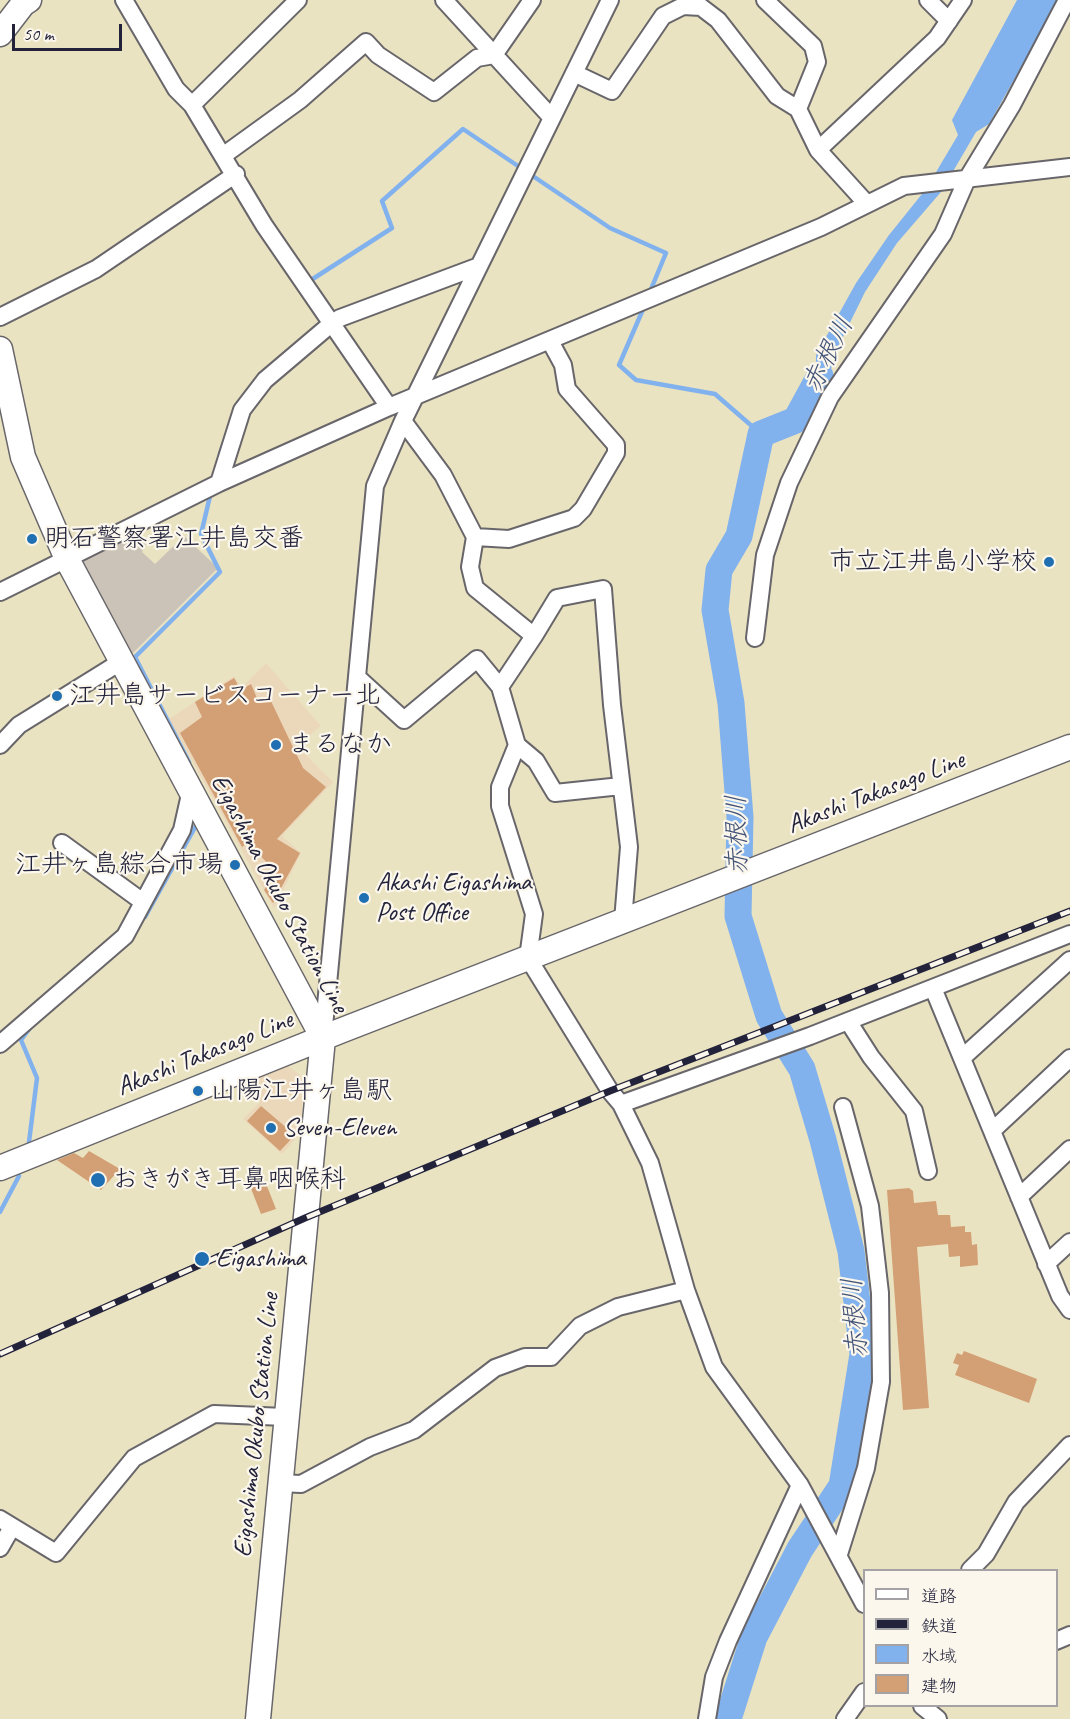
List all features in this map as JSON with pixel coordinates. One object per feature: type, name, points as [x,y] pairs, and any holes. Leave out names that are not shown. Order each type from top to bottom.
[{"type":"main road","points":[[0,34],[22,4],[28,0]]},
{"type":"main road","name":"Eigashima Okubo Station Line","points":[[0,349],[23,457],[67,559],[323,1038],[285,1417],[258,1719]]},
{"type":"main road","name":"Akashi Takasago Line","points":[[0,1168],[323,1038],[1070,747]]},
{"type":"street","points":[[124,0],[176,89],[192,105],[236,174],[264,225],[389,407]]},
{"type":"street","points":[[192,105],[298,0]]},
{"type":"street","points":[[444,0],[552,118]]},
{"type":"street","points":[[224,155],[300,100],[366,42],[378,55],[434,92],[477,58],[494,55],[532,0]]},
{"type":"street","points":[[323,1038],[375,486],[403,421],[610,0]]},
{"type":"street","points":[[765,0],[813,46],[816,62],[798,109]]},
{"type":"street","points":[[928,0],[949,21]]},
{"type":"street","points":[[818,150],[937,38],[963,0]]},
{"type":"street","points":[[755,638],[765,555],[789,483],[830,397],[944,234],[967,179],[1012,105],[1067,0]]},
{"type":"street","points":[[574,73],[612,91],[663,16],[683,6],[702,7],[718,20],[777,96],[798,109],[818,150],[867,204]]},
{"type":"street","points":[[0,592],[219,483],[389,407],[414,399],[820,227],[904,186],[1070,167]]},
{"type":"street","points":[[0,317],[96,269],[236,174]]},
{"type":"street","points":[[219,483],[242,410],[265,380],[331,324],[340,318],[479,266]]},
{"type":"street","points":[[475,537],[509,539],[574,518],[583,509],[616,453],[616,445],[567,389],[562,365],[550,341]]},
{"type":"street","points":[[403,421],[443,475],[475,537],[470,567],[475,588],[534,636]]},
{"type":"street","points":[[500,687],[557,598],[603,590],[621,786],[629,847],[623,921]]},
{"type":"street","points":[[358,678],[404,720],[477,659],[500,687],[517,745],[536,761],[555,793],[621,786]]},
{"type":"street","points":[[0,745],[19,725],[122,661]]},
{"type":"street","points":[[517,745],[500,788],[500,806],[534,914],[528,958],[610,1091],[621,1104],[650,1163],[686,1290],[714,1367],[800,1485],[863,1602]]},
{"type":"street","points":[[0,1044],[125,936],[182,830],[191,790]]},
{"type":"street","points":[[62,843],[143,902]]},
{"type":"street","points":[[621,1104],[810,1036],[1070,934]]},
{"type":"street","points":[[962,1058],[1070,960]]},
{"type":"street","points":[[933,988],[1046,1264],[1060,1296],[1070,1310]]},
{"type":"street","points":[[848,1021],[871,1057],[914,1111],[928,1171]]},
{"type":"street","points":[[992,1131],[1070,1058]]},
{"type":"street","points":[[839,1554],[866,1468],[881,1382],[880,1293],[870,1206],[843,1107]]},
{"type":"street","points":[[1018,1197],[1070,1149]]},
{"type":"street","points":[[1046,1264],[1070,1242]]},
{"type":"street","points":[[279,1483],[301,1484],[370,1447],[414,1430],[495,1368],[525,1357],[552,1357],[580,1326],[618,1307],[686,1290]]},
{"type":"street","points":[[0,1548],[6,1523],[56,1553],[135,1458],[214,1414],[285,1417]]},
{"type":"street","points":[[971,1569],[986,1554],[1016,1502],[1070,1445]]},
{"type":"street","points":[[707,1719],[714,1677],[728,1641],[800,1485]]},
{"type":"street","points":[[845,1719],[863,1693]]},
{"type":"street","points":[[923,1707],[938,1719]]},
{"type":"shaded area","points":[[184,536],[218,568],[132,654],[80,558],[132,537],[146,544],[142,552],[155,564]]},
{"type":"shaded area","points":[[266,663],[321,726],[297,746],[333,782],[282,836],[301,853],[274,909],[169,719],[234,676],[242,687]]},
{"type":"shaded area","points":[[288,1066],[304,1078],[300,1134],[282,1154],[243,1119],[260,1102],[242,1085]]},
{"type":"water","points":[[1017,0],[1059,0],[989,124],[976,132],[941,192],[897,243],[865,292],[838,347],[830,372],[802,408],[816,372],[816,355],[856,283],[889,235],[926,189],[958,135],[952,120]]},
{"type":"building","points":[[234,678],[241,690],[251,684],[259,703],[269,697],[303,768],[326,787],[277,839],[300,853],[273,903],[264,890],[276,872],[248,843],[242,847],[180,733],[202,717],[195,702]]},
{"type":"building","name":"Seven-Eleven","points":[[261,1106],[295,1135],[280,1151],[247,1121]]},
{"type":"building","name":"おきがき耳鼻咽喉科","points":[[89,1151],[120,1169],[101,1190],[57,1160],[74,1153],[83,1158]]},
{"type":"building","points":[[265,1181],[276,1209],[261,1214],[250,1186]]},
{"type":"building","points":[[909,1188],[913,1191],[914,1203],[936,1201],[938,1215],[950,1215],[951,1227],[965,1226],[965,1232],[971,1232],[972,1245],[977,1244],[978,1265],[960,1267],[960,1256],[949,1257],[948,1244],[917,1247],[929,1408],[903,1410],[887,1190]]},
{"type":"building","points":[[964,1351],[1037,1379],[1029,1403],[955,1375],[959,1365],[953,1363],[957,1353],[962,1355]]},
{"type":"waterway","points":[[308,282],[392,228],[382,201],[463,129],[610,228],[666,253],[649,294]]},
{"type":"waterway","points":[[644,307],[619,365],[636,380],[715,394],[761,434]]},
{"type":"waterway","name":"赤根川","points":[[728,1719],[754,1637],[800,1549],[842,1486],[863,1354],[851,1251],[823,1140],[802,1069],[769,1016],[738,916],[740,817],[731,703],[715,610],[719,570],[739,536],[761,434],[796,420],[820,376]]},
{"type":"waterway","points":[[220,454],[229,428]]},
{"type":"waterway","points":[[189,762],[135,657],[220,572],[201,534],[211,492]]},
{"type":"waterway","points":[[145,917],[198,822]]},
{"type":"waterway","points":[[29,1142],[37,1078],[21,1040],[30,1028]]},
{"type":"waterway","points":[[0,1212],[19,1176]]},
{"type":"railway","points":[[0,1354],[305,1218],[610,1091],[1070,911]]},
{"type":"place","name":"明石警察署江井島交番","points":[[32,539]]},
{"type":"place","name":"市立江井島小学校","points":[[1049,562]]},
{"type":"place","name":"江井島サービスコーナー北","points":[[57,696]]},
{"type":"place","name":"まるなか","points":[[276,745]]},
{"type":"place","name":"江井ヶ島綜合市場","points":[[235,865]]},
{"type":"place","name":"Akashi Eigashima Post Office","points":[[364,898]]},
{"type":"place","name":"山陽江井ヶ島駅","points":[[198,1091]]},
{"type":"place","name":"Seven-Eleven","points":[[271,1128]]},
{"type":"place","name":"おきがき耳鼻咽喉科","points":[[98,1180]]},
{"type":"place","name":"Eigashima","points":[[202,1259]]}]
